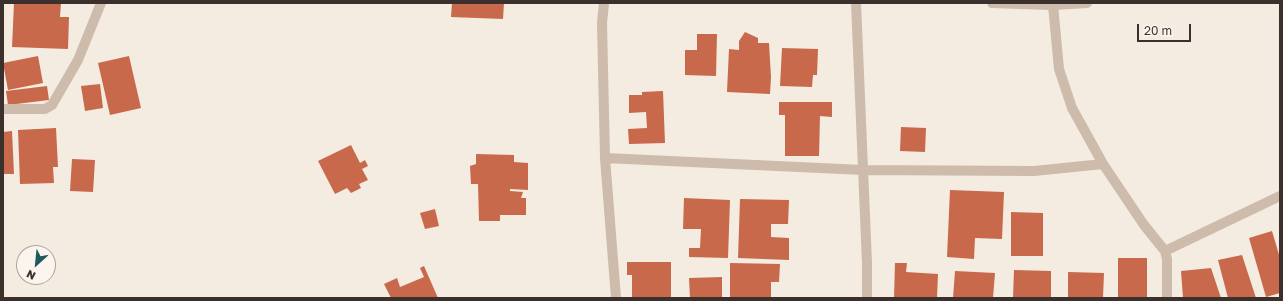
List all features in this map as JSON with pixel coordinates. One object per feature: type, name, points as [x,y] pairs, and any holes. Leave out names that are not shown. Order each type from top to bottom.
[{"type":"street","points":[[3,109],[45,109],[52,105],[78,60],[101,3]]},
{"type":"street","points":[[604,3],[602,23],[605,158],[616,298]]},
{"type":"street","points":[[856,3],[867,263],[867,298]]},
{"type":"street","points":[[992,3],[1053,5],[1087,3]]},
{"type":"street","points":[[1053,5],[1059,69],[1072,108],[1103,164],[1144,224],[1165,251],[1167,259],[1167,298]]},
{"type":"street","points":[[605,158],[863,170],[1034,171],[1103,164]]},
{"type":"street","points":[[1165,251],[1280,196]]},
{"type":"building","points":[[14,3],[61,3],[60,17],[69,17],[68,49],[12,47]]},
{"type":"building","points":[[452,3],[504,3],[503,19],[451,17]]},
{"type":"building","points":[[745,32],[758,38],[758,43],[769,43],[771,77],[770,94],[727,92],[729,49],[739,50],[739,41]]},
{"type":"building","points":[[697,34],[717,34],[716,76],[685,75],[685,50],[697,50]]},
{"type":"building","points":[[782,48],[818,49],[817,75],[813,75],[812,87],[780,86]]},
{"type":"building","points":[[38,56],[43,83],[8,90],[3,63]]},
{"type":"building","points":[[129,56],[141,108],[110,115],[98,63]]},
{"type":"building","points":[[100,84],[103,108],[85,111],[81,86]]},
{"type":"building","points":[[47,86],[49,100],[8,105],[6,91]]},
{"type":"building","points":[[663,91],[665,143],[629,144],[628,129],[647,128],[646,112],[629,113],[629,95],[642,95],[642,92]]},
{"type":"building","points":[[779,102],[832,102],[832,117],[820,116],[819,156],[785,156],[785,115],[779,115]]},
{"type":"building","points":[[901,127],[926,128],[925,152],[900,151]]},
{"type":"building","points":[[56,128],[58,167],[53,167],[54,183],[20,184],[18,130]]},
{"type":"building","points":[[12,131],[14,174],[3,174],[3,132]]},
{"type":"building","points":[[351,145],[360,163],[365,160],[368,166],[362,169],[368,180],[359,184],[361,188],[351,193],[347,188],[335,194],[318,161]]},
{"type":"building","points":[[476,154],[514,155],[514,162],[528,163],[528,190],[510,189],[510,191],[523,192],[521,198],[526,198],[526,215],[500,215],[500,221],[479,221],[478,184],[471,184],[470,166],[476,164]]},
{"type":"building","points":[[72,159],[95,160],[93,192],[70,191]]},
{"type":"building","points":[[950,190],[1004,192],[1002,239],[975,238],[974,259],[947,257]]},
{"type":"building","points":[[684,198],[730,200],[728,258],[689,257],[689,248],[700,248],[701,229],[683,229]]},
{"type":"building","points":[[740,199],[789,200],[788,224],[771,224],[771,237],[789,238],[789,260],[738,258]]},
{"type":"building","points":[[435,209],[439,226],[425,229],[420,213]]},
{"type":"building","points":[[1011,212],[1043,213],[1043,256],[1011,256]]},
{"type":"building","points":[[1272,231],[1280,258],[1280,293],[1266,297],[1249,238]]},
{"type":"building","points":[[1242,255],[1256,298],[1228,298],[1218,260]]},
{"type":"building","points":[[1118,258],[1147,258],[1147,298],[1118,298]]},
{"type":"building","points":[[627,262],[671,262],[671,298],[632,298],[632,275],[627,275]]},
{"type":"building","points":[[730,263],[780,264],[779,282],[771,282],[771,298],[730,298]]},
{"type":"building","points":[[895,263],[907,263],[906,272],[938,274],[937,298],[894,298]]},
{"type":"building","points":[[424,266],[438,298],[391,298],[384,284],[397,278],[400,287],[424,277],[420,268]]},
{"type":"building","points":[[1211,268],[1221,298],[1183,298],[1181,271]]},
{"type":"building","points":[[1014,270],[1051,271],[1051,298],[1013,298]]},
{"type":"building","points":[[955,271],[995,273],[993,298],[953,298]]},
{"type":"building","points":[[1068,272],[1104,273],[1103,298],[1068,298]]},
{"type":"building","points":[[722,277],[722,298],[690,298],[689,278]]}]
